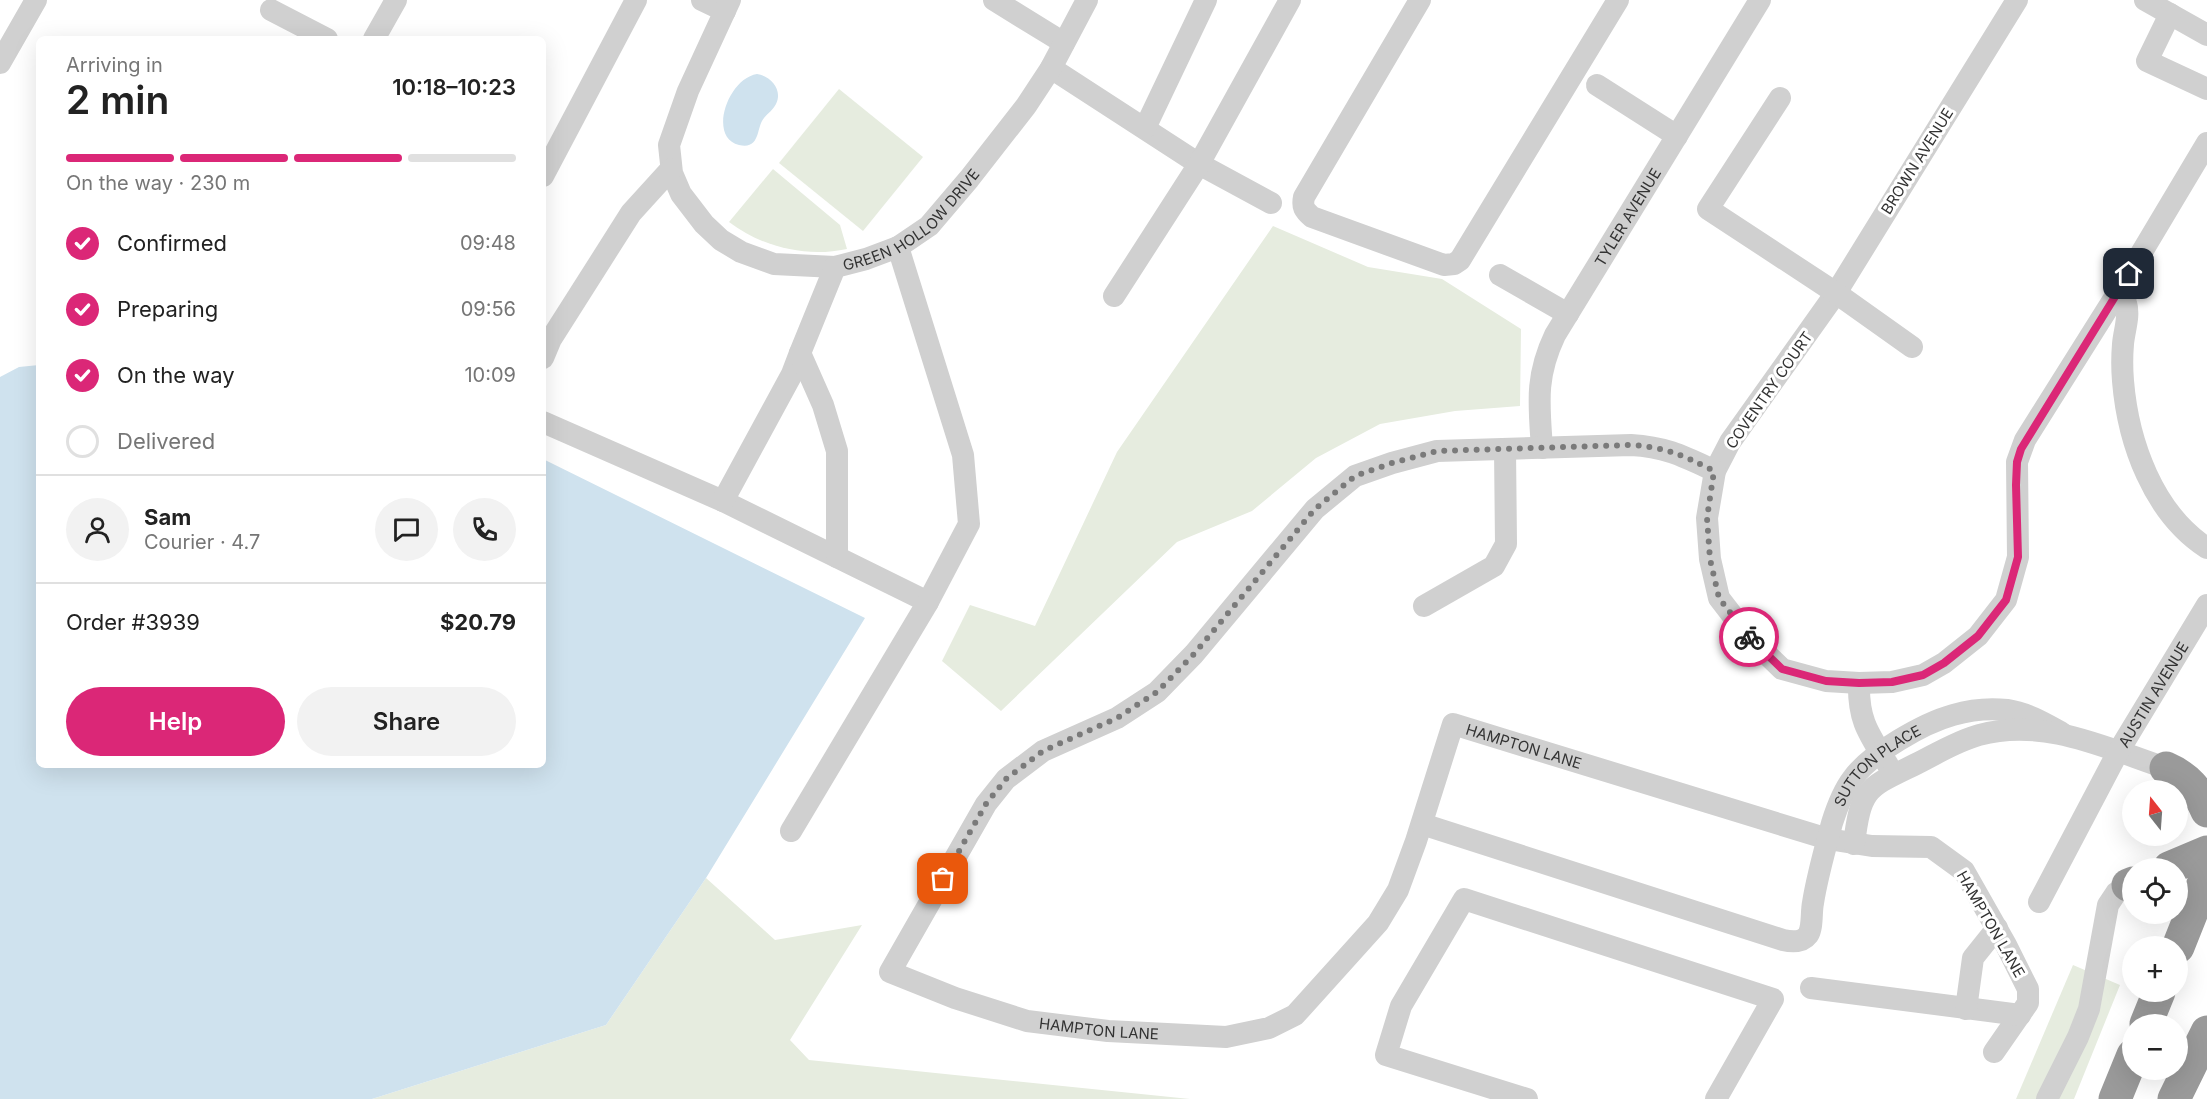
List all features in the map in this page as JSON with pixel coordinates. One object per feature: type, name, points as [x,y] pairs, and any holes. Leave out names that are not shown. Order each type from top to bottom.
[{"type":"highway","points":[[2166,768],[2193,771],[2207,769]]},
{"type":"highway","points":[[2166,768],[2193,786],[2207,811]]},
{"type":"highway","points":[[2188,860],[2207,852]]},
{"type":"highway","points":[[2182,936],[2207,874]]},
{"type":"highway","points":[[2174,1099],[2207,1032]]},
{"type":"highway","points":[[2115,1099],[2123,1080]]},
{"type":"street","points":[[0,63],[6,40],[36,0]]},
{"type":"street","points":[[376,36],[396,0]]},
{"type":"street","points":[[546,170],[636,0]]},
{"type":"street","points":[[702,0],[727,5],[688,91],[669,145],[671,169],[681,194],[704,224],[721,240],[741,252],[774,264],[836,267]]},
{"type":"street","points":[[994,0],[1064,44]]},
{"type":"street","name":"GREEN HOLLOW DRIVE","points":[[723,501],[792,374],[836,267],[898,247],[929,226],[1026,106],[1051,68],[1087,0]]},
{"type":"street","points":[[1145,128],[1206,0]]},
{"type":"street","points":[[1114,296],[1199,164],[1290,0]]},
{"type":"street","points":[[1420,0],[1302,204],[1312,217],[1444,265],[1454,264],[1460,260],[1618,0]]},
{"type":"street","name":"TYLER AVENUE","points":[[1542,448],[1539,393],[1541,370],[1549,348],[1760,0]]},
{"type":"street","points":[[2145,0],[2207,35]]},
{"type":"street","name":"BROWN AVENUE","points":[[1816,322],[1836,293],[2009,3]]},
{"type":"street","points":[[271,10],[321,36]]},
{"type":"street","points":[[2170,14],[2147,61],[2204,81]]},
{"type":"street","points":[[1051,68],[1199,164],[1271,203]]},
{"type":"street","points":[[1597,85],[1677,136]]},
{"type":"street","points":[[1780,98],[1708,209],[1836,293],[1912,347]]},
{"type":"street","points":[[2207,143],[2118,292],[2123,297],[2127,309],[2123,343],[2123,379],[2127,414],[2136,448],[2153,486],[2174,517],[2193,538],[2207,548]]},
{"type":"street","points":[[546,347],[631,213],[671,169]]},
{"type":"street","points":[[791,831],[928,602],[969,524],[963,455],[898,247]]},
{"type":"street","points":[[1500,275],[1568,314]]},
{"type":"street","name":"COVENTRY COURT","points":[[1816,322],[1730,442],[1714,471],[1707,518],[1710,559],[1719,598],[1749,637],[1782,669],[1826,681],[1859,683],[1907,680],[1923,675],[1944,663],[1978,636],[2006,600],[2018,557],[2016,485],[2017,462],[2021,449],[2118,292]]},
{"type":"street","points":[[800,353],[824,405],[837,451],[837,557]]},
{"type":"street","points":[[546,423],[723,501],[928,602]]},
{"type":"street","name":"HAMPTON LANE","points":[[1714,471],[1676,452],[1653,446],[1631,445],[1437,451],[1355,476],[1315,509],[1194,654],[1157,692],[1117,718],[1043,751],[1006,779],[986,804],[890,972],[955,998],[1027,1021],[1108,1031],[1226,1037],[1269,1028],[1295,1015],[1378,923],[1398,890],[1454,724],[1828,839],[1889,847],[1931,847],[1964,871],[2020,970],[2028,990],[2028,1003],[1994,1052]]},
{"type":"street","points":[[1424,606],[1494,566],[1506,544],[1505,449]]},
{"type":"street","name":"AUSTIN AVENUE","points":[[2039,902],[2118,752],[2207,605]]},
{"type":"street","points":[[1859,683],[1863,722],[1894,775]]},
{"type":"street","name":"SUTTON PLACE","points":[[1422,824],[1790,942],[1802,940],[1810,932],[1813,902],[1828,839],[1846,788],[1863,766],[1880,752],[1933,722],[1953,715],[1988,709],[2010,710],[2039,720],[2062,733],[2166,768]]},
{"type":"street","points":[[1953,715],[1963,741]]},
{"type":"street","name":"SUTTON PLACE","points":[[1854,844],[1858,813],[1864,797],[1876,785],[1894,775],[1963,741],[1988,733],[2037,730],[2062,733]]},
{"type":"street","points":[[2047,1099],[2078,1037],[2089,1009],[2108,905],[2116,892],[2122,889]]},
{"type":"street","points":[[1527,1099],[1386,1055],[1401,1006],[1464,899],[1773,999],[1716,1099]]},
{"type":"street","points":[[1966,1009],[1973,958],[1997,928]]},
{"type":"street","points":[[1811,988],[2020,1015]]},
{"type":"shaded area","points":[[839,89],[923,157],[863,231],[779,163]]},
{"type":"shaded area","points":[[773,169],[840,225],[847,249],[816,252],[785,248],[756,238],[729,222]]},
{"type":"shaded area","points":[[1273,226],[1368,267],[1442,279],[1521,329],[1520,406],[1455,411],[1380,424],[1316,458],[1252,511],[1177,542],[1001,711],[942,661],[970,605],[1035,626],[1117,452]]},
{"type":"shaded area","points":[[706,878],[775,940],[862,925],[790,1040],[809,1060],[1190,1099],[372,1099],[606,1025]]},
{"type":"shaded area","points":[[2073,965],[2120,985],[2074,1099],[2016,1099]]},
{"type":"water","points":[[757,74],[774,84],[778,99],[764,118],[754,141],[746,146],[739,145],[730,140],[725,132],[723,121],[725,109],[737,86],[746,78]]},
{"type":"water","points":[[36,365],[36,768],[546,768],[546,460],[865,618],[706,878],[606,1025],[372,1099],[0,1099],[0,377],[19,367]]},
{"type":"way so far","points":[[943,879],[986,804],[1006,779],[1043,751],[1117,718],[1157,692],[1194,654],[1315,509],[1355,476],[1392,463],[1437,451],[1631,445],[1653,446],[1676,452],[1714,471],[1707,518],[1710,559],[1719,598],[1749,637]]},
{"type":"route","points":[[1749,637],[1782,669],[1826,681],[1876,684],[1907,680],[1923,675],[1944,663],[1978,636],[2006,600],[2018,557],[2016,485],[2017,462],[2021,449],[2129,274]]}]
